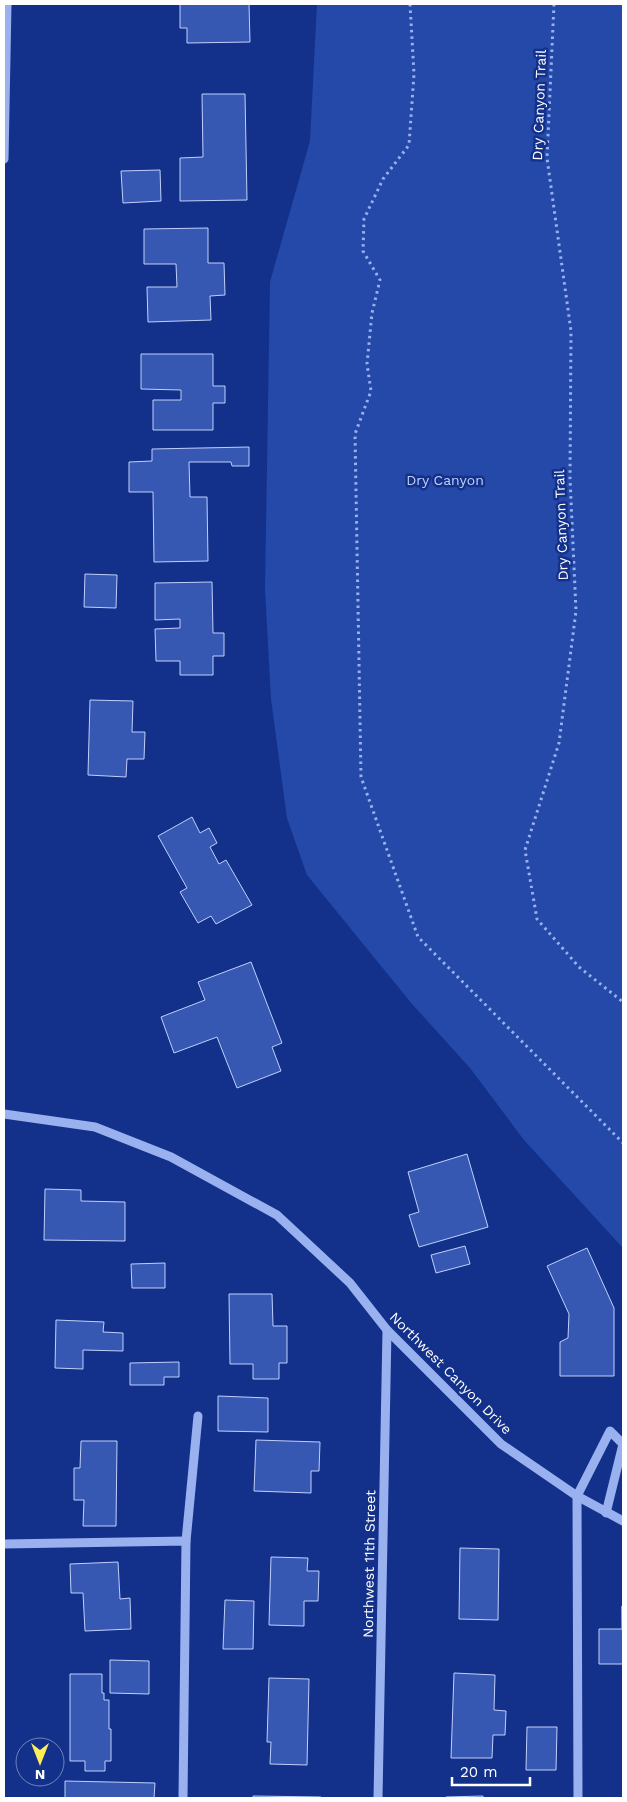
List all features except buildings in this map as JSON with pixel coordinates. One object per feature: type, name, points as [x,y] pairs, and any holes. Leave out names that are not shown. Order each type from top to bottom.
[{"type":"street","points":[[4,159],[7,4]]},
{"type":"street","name":"Northwest Canyon Drive","points":[[4,1114],[95,1127],[171,1157],[277,1216],[350,1282],[387,1330],[501,1444],[577,1496],[623,1521]]},
{"type":"street","name":"Northwest 11th Street","points":[[378,1798],[387,1330]]},
{"type":"street","points":[[183,1798],[186,1541],[198,1416]]},
{"type":"street","points":[[578,1798],[577,1496],[610,1431],[623,1444],[606,1513]]},
{"type":"street","points":[[4,1544],[186,1541]]},
{"type":"path","points":[[410,4],[414,74],[409,146],[383,179],[364,219],[362,251],[380,280],[372,313],[367,364],[371,391],[355,434],[361,777],[418,937],[623,1143]]},
{"type":"path","name":"Dry Canyon Trail","points":[[554,4],[547,158],[571,331],[570,478],[576,611],[559,743],[525,850],[537,919],[578,967],[623,1002]]},
{"type":"green space","name":"Dry Canyon","points":[[317,4],[623,4],[623,1248],[524,1140],[470,1068],[412,1004],[307,875],[287,818],[271,699],[265,589],[270,282],[310,141]]}]
